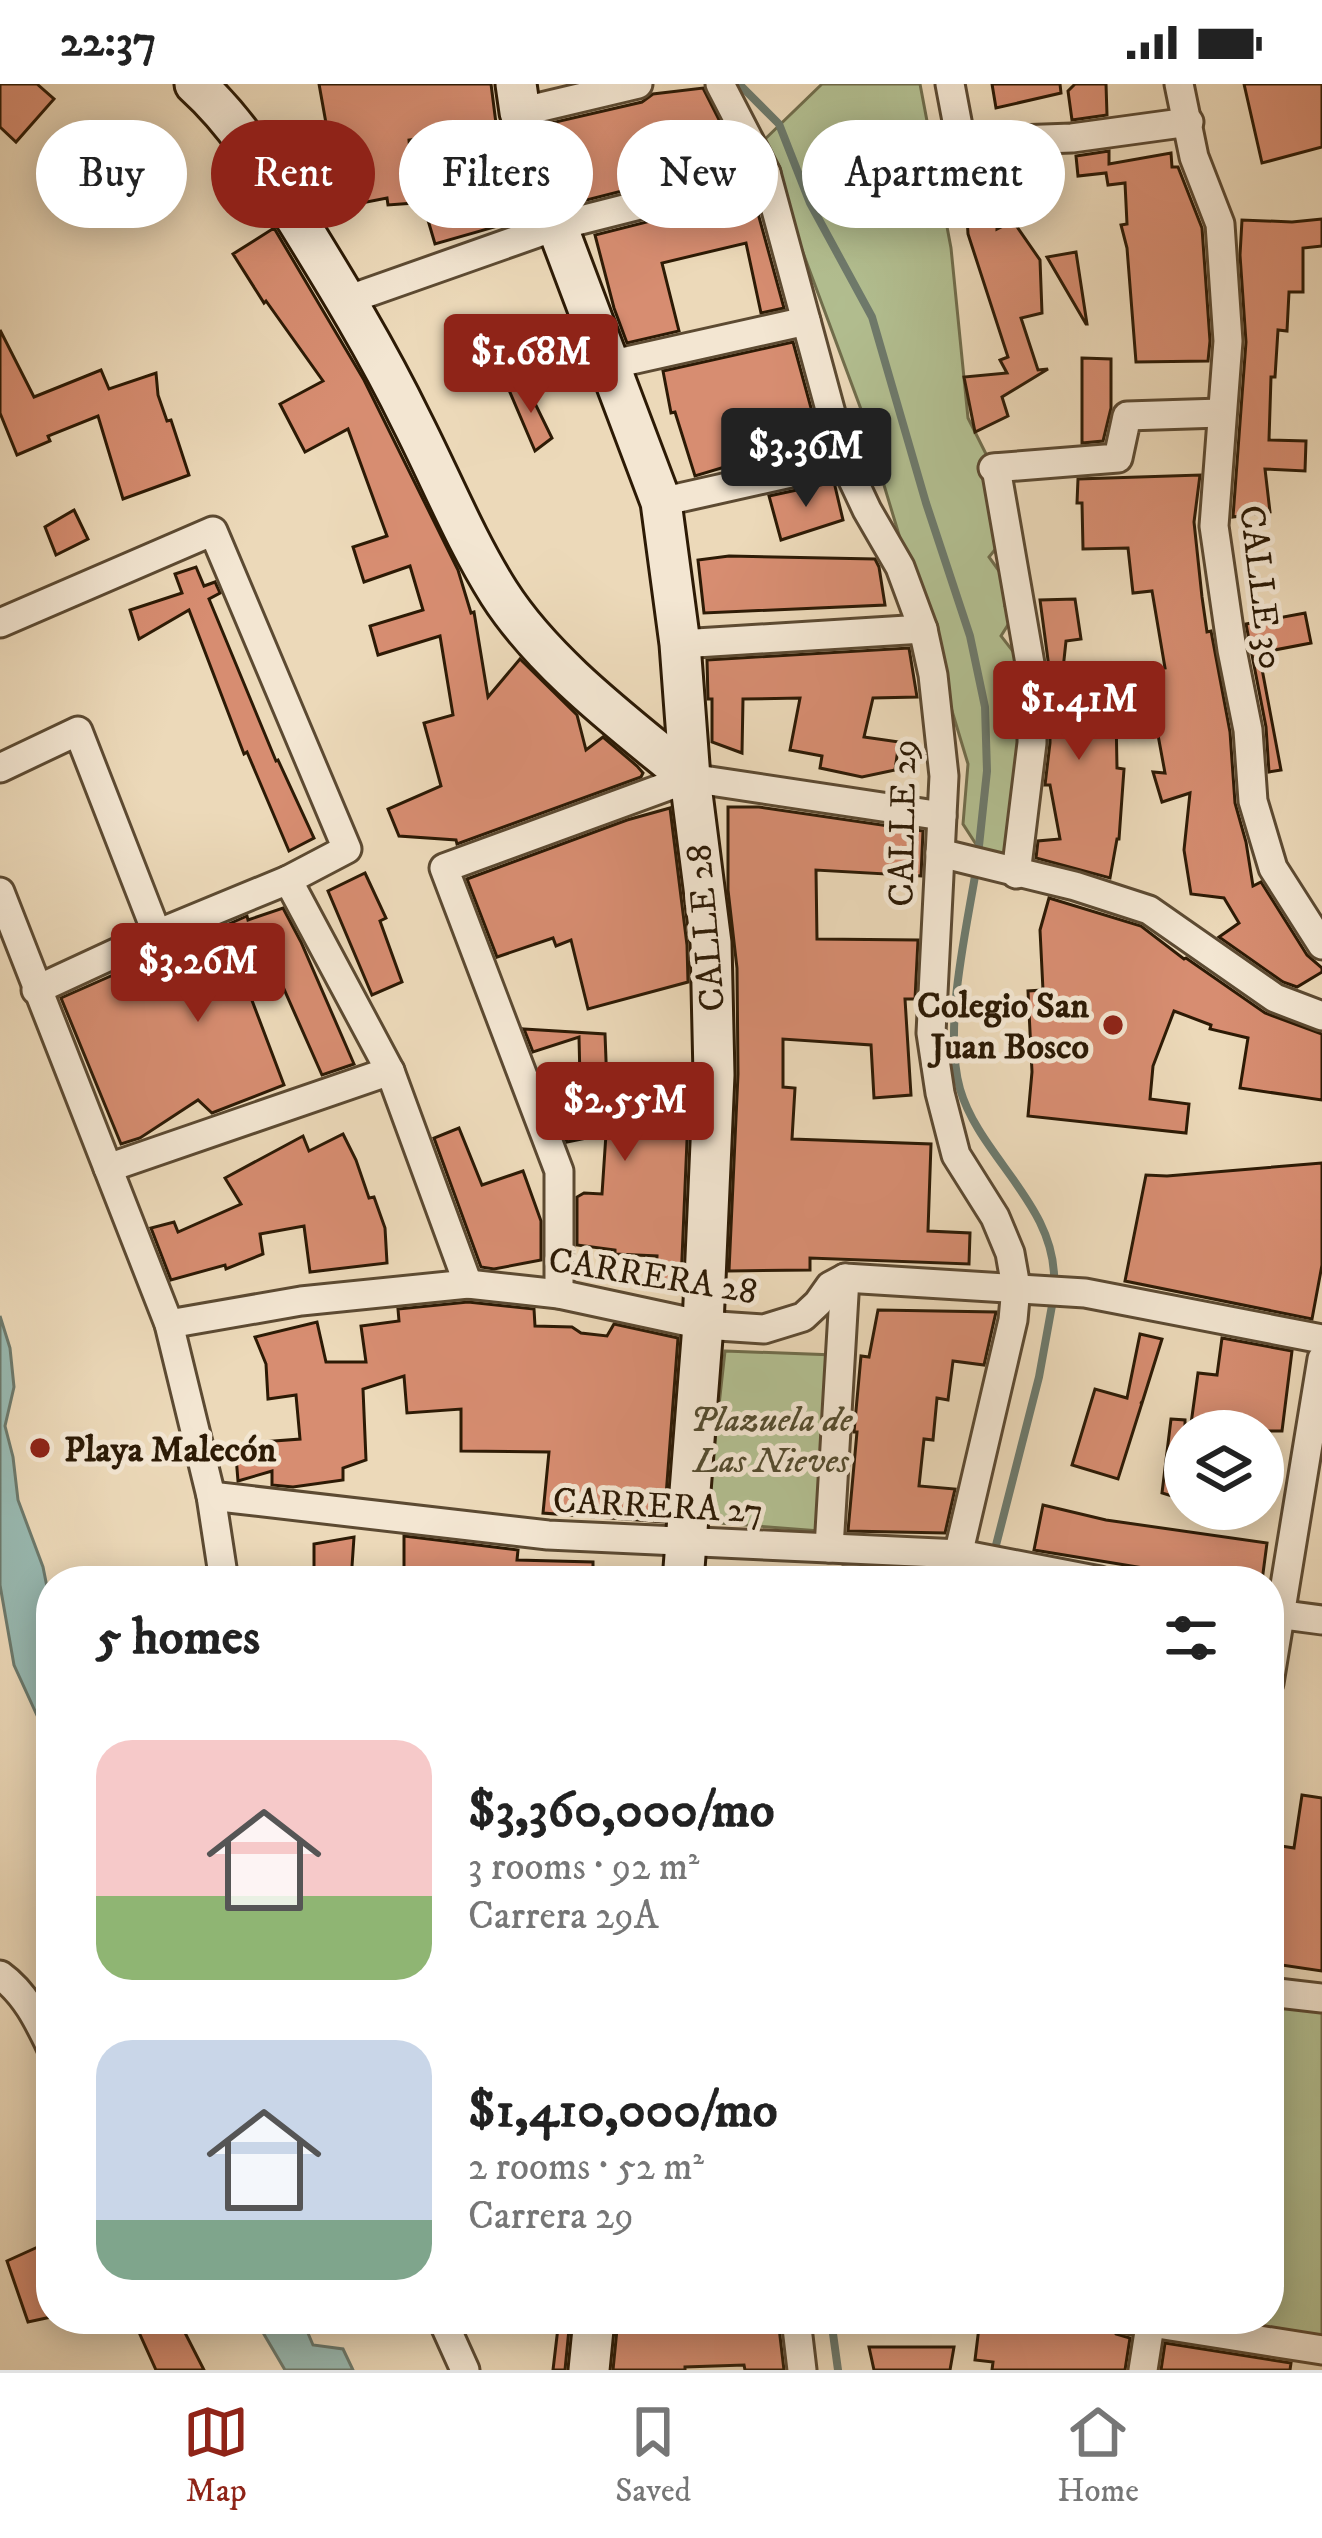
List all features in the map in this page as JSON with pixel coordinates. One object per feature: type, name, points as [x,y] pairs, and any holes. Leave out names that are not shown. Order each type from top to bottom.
[{"type":"street","points":[[195,84],[255,153],[346,300],[501,596],[553,658],[689,778]]},
{"type":"street","points":[[518,98],[638,84]]},
{"type":"street","name":"CALLE 29","points":[[720,84],[739,120]]},
{"type":"street","points":[[950,84],[961,142],[1072,138],[1189,122]]},
{"type":"street","name":"CALLE 30","points":[[1179,84],[1194,157],[1220,224],[1228,341],[1214,526],[1248,730],[1253,801],[1273,868],[1322,945]]},
{"type":"street","name":"CALLE 29","points":[[778,217],[844,461],[900,567],[923,629],[940,728],[943,817],[951,856],[931,1033],[940,1093],[956,1155],[995,1216],[1027,1288],[1013,1320],[963,1564]]},
{"type":"street","points":[[346,300],[551,228]]},
{"type":"street","name":"CALLE 28","points":[[558,228],[661,502],[711,943],[713,1075],[703,1325],[685,1562]]},
{"type":"street","points":[[609,365],[806,321]]},
{"type":"street","points":[[1012,872],[1032,743],[1032,675],[994,468],[1118,458],[1127,416],[1221,413]]},
{"type":"street","points":[[661,502],[844,461]]},
{"type":"street","points":[[0,590],[6,621],[213,531],[347,849],[288,880],[36,990]]},
{"type":"street","points":[[680,644],[923,629]]},
{"type":"street","points":[[0,768],[78,731],[157,934]]},
{"type":"street","points":[[559,1294],[559,1171],[444,868],[689,778],[943,817]]},
{"type":"street","points":[[951,856],[1075,886],[1149,910],[1276,998],[1322,1016]]},
{"type":"street","points":[[288,880],[390,1071],[468,1284]]},
{"type":"street","points":[[0,892],[169,1324],[211,1496],[222,1566]]},
{"type":"street","points":[[108,1168],[390,1071]]},
{"type":"street","points":[[829,1548],[845,1278],[1084,1293],[1322,1339]]},
{"type":"street","name":"CARRERA 28","points":[[169,1324],[301,1301],[468,1284],[559,1294],[703,1325],[764,1329],[803,1316],[830,1286],[845,1278]]},
{"type":"street","points":[[1284,1566],[1322,1359]]},
{"type":"street","name":"CARRERA 27","points":[[211,1496],[548,1535],[685,1562],[829,1548],[963,1564],[1026,1566]]},
{"type":"street","points":[[1284,1615],[1322,1620]]},
{"type":"street","points":[[0,1975],[36,2014]]},
{"type":"street","points":[[1284,1994],[1322,1998]]},
{"type":"street","points":[[449,2334],[465,2370]]},
{"type":"street","points":[[589,2370],[593,2334]]},
{"type":"street","points":[[798,2334],[802,2370]]},
{"type":"street","points":[[1142,2334],[1143,2370]]},
{"type":"street","points":[[1226,2334],[1322,2350]]},
{"type":"green space","points":[[822,84],[920,84],[927,120],[802,120],[802,228],[947,228],[968,418],[993,468],[1002,541],[989,557],[1012,589],[1005,606],[1016,612],[1001,636],[1022,663],[1027,683],[1016,683],[1015,696],[1029,723],[1010,857],[983,855],[963,824],[968,764],[862,412],[778,185],[778,127]]},
{"type":"green space","name":"Plazuela de Las Nieves","points":[[725,1351],[834,1355],[820,1531],[706,1522]]},
{"type":"green space","points":[[1284,2007],[1322,2012],[1322,2342],[1279,2334],[1284,2334]]},
{"type":"water","points":[[0,1316],[10,1348],[14,1387],[5,1426],[18,1500],[43,1566],[36,1566],[36,1713],[14,1665],[0,1585]]},
{"type":"water","points":[[264,2334],[308,2334],[313,2345],[343,2349],[353,2370],[285,2370]]},
{"type":"building","points":[[0,84],[37,84],[54,99],[16,142],[0,127]]},
{"type":"building","points":[[319,84],[491,84],[496,120],[399,120],[399,204],[388,205],[387,198],[375,200],[375,120],[325,120]]},
{"type":"building","points":[[992,84],[1060,84],[1061,93],[996,108]]},
{"type":"building","points":[[1075,84],[1106,84],[1107,115],[1072,120],[1068,91]]},
{"type":"building","points":[[1244,84],[1322,84],[1322,147],[1262,163]]},
{"type":"building","points":[[703,88],[719,120],[617,120],[617,192],[593,198],[593,120],[564,120],[642,102],[653,94]]},
{"type":"building","points":[[1109,151],[1109,164],[1171,153],[1172,167],[1178,167],[1202,228],[1208,361],[1136,362],[1121,225],[1127,224],[1125,183],[1108,185],[1106,173],[1078,176],[1076,156]]},
{"type":"building","points":[[1322,219],[1322,246],[1303,248],[1303,292],[1289,292],[1287,331],[1278,330],[1275,377],[1271,377],[1269,440],[1306,441],[1305,471],[1265,469],[1270,512],[1233,517],[1246,342],[1242,220]]},
{"type":"building","points":[[274,228],[364,380],[458,570],[474,612],[488,697],[520,659],[577,715],[586,750],[603,737],[637,766],[641,777],[457,844],[456,840],[399,836],[388,809],[441,786],[424,723],[453,715],[440,636],[378,655],[370,626],[423,610],[410,566],[364,582],[353,547],[387,536],[348,429],[305,452],[280,404],[323,381],[233,254]]},
{"type":"building","points":[[430,228],[491,228],[435,244]]},
{"type":"building","points":[[623,228],[762,228],[784,308],[761,313],[746,243],[662,263],[679,331],[627,343],[595,235]]},
{"type":"building","points":[[968,228],[1018,228],[1040,260],[1042,313],[1021,318],[1038,370],[1048,369],[1002,397],[1008,416],[975,432],[964,377],[1007,373],[1000,360],[1008,357]]},
{"type":"building","points":[[1076,252],[1087,324],[1047,257]]},
{"type":"building","points":[[0,330],[34,397],[101,370],[109,389],[156,373],[158,395],[189,475],[123,499],[98,416],[48,436],[50,441],[17,455],[0,413]]},
{"type":"building","points":[[793,342],[822,448],[759,461],[758,457],[695,476],[675,412],[671,413],[663,371]]},
{"type":"building","points":[[1082,358],[1111,359],[1111,408],[1103,441],[1082,443]]},
{"type":"building","points":[[525,383],[552,438],[535,451],[509,390]]},
{"type":"building","points":[[1200,475],[1194,522],[1202,597],[1230,732],[1235,803],[1253,886],[1261,882],[1307,955],[1322,968],[1297,987],[1219,937],[1239,923],[1224,898],[1191,894],[1184,850],[1190,793],[1162,802],[1153,772],[1165,773],[1146,670],[1165,668],[1152,591],[1133,593],[1128,548],[1083,549],[1078,479]]},
{"type":"building","points":[[834,482],[843,520],[781,540],[769,496]]},
{"type":"building","points":[[74,510],[88,539],[56,555],[45,527]]},
{"type":"building","points":[[729,556],[875,559],[885,605],[704,613],[698,560]]},
{"type":"building","points":[[196,567],[204,586],[215,582],[220,593],[209,599],[276,761],[314,838],[289,851],[247,752],[244,754],[189,610],[139,639],[130,610],[182,593],[175,574]]},
{"type":"building","points":[[1075,599],[1081,639],[1066,641],[1060,697],[1073,696],[1074,714],[1116,714],[1117,768],[1124,769],[1119,839],[1110,878],[1036,858],[1038,841],[1060,839],[1050,785],[1045,785],[1050,675],[1040,600]]},
{"type":"building","points":[[1305,613],[1311,643],[1259,653],[1281,770],[1269,772],[1266,727],[1246,624]]},
{"type":"building","points":[[909,648],[917,697],[873,698],[864,737],[899,742],[895,770],[862,777],[820,768],[822,756],[790,750],[800,698],[743,699],[742,753],[712,742],[707,660]]},
{"type":"building","points":[[728,807],[759,807],[923,831],[921,876],[816,870],[817,939],[918,940],[915,999],[905,999],[911,1095],[874,1098],[871,1045],[783,1039],[783,1087],[795,1088],[792,1139],[931,1144],[928,1231],[970,1233],[969,1264],[810,1258],[810,1270],[729,1271],[738,1074]]},
{"type":"building","points":[[670,808],[688,982],[588,1009],[571,940],[556,946],[553,938],[497,957],[467,879]]},
{"type":"building","points":[[365,873],[386,918],[380,921],[402,982],[372,995],[328,891]]},
{"type":"building","points":[[1049,898],[1141,926],[1265,1013],[1322,1034],[1322,1100],[1240,1088],[1248,1038],[1210,1029],[1211,1025],[1174,1011],[1153,1066],[1150,1099],[1189,1104],[1186,1133],[1028,1116],[1032,1072],[1028,991],[1043,990],[1040,930]]},
{"type":"building","points":[[283,908],[354,1064],[322,1075],[272,962],[242,974],[284,1085],[212,1113],[198,1100],[140,1138],[121,1144],[61,998],[247,916],[248,920]]},
{"type":"building","points":[[524,1029],[605,1034],[608,1112],[688,1117],[681,1282],[656,1281],[657,1256],[615,1254],[615,1250],[577,1245],[577,1197],[602,1194],[606,1134],[567,1142],[550,1097],[580,1080],[579,1037],[533,1052]]},
{"type":"building","points":[[459,1128],[482,1185],[523,1171],[541,1221],[541,1260],[481,1267],[434,1138]]},
{"type":"building","points":[[343,1134],[385,1228],[387,1263],[310,1272],[304,1226],[260,1234],[263,1254],[226,1269],[225,1265],[171,1280],[151,1228],[174,1222],[178,1232],[241,1204],[225,1178],[303,1136],[309,1151]]},
{"type":"building","points":[[1322,1163],[1322,1265],[1312,1319],[1125,1281],[1146,1175]]},
{"type":"building","points":[[468,1302],[534,1309],[535,1326],[572,1327],[607,1336],[614,1324],[678,1338],[664,1522],[543,1513],[549,1452],[461,1451],[461,1409],[407,1413],[404,1376],[363,1389],[366,1460],[343,1468],[343,1480],[272,1485],[272,1471],[238,1481],[235,1444],[300,1439],[296,1395],[268,1399],[266,1364],[255,1337],[317,1322],[326,1362],[366,1362],[361,1326],[399,1321],[398,1309]]},
{"type":"building","points":[[878,1310],[996,1312],[984,1365],[953,1361],[948,1400],[937,1398],[933,1440],[924,1439],[919,1486],[955,1489],[945,1533],[848,1531],[861,1356],[869,1357]]},
{"type":"building","points":[[1140,1334],[1162,1339],[1118,1479],[1072,1465],[1095,1389],[1127,1398]]},
{"type":"building","points":[[1222,1338],[1292,1351],[1284,1415],[1284,1410],[1193,1410],[1198,1373],[1217,1375]]},
{"type":"building","points":[[1043,1505],[1164,1530],[1267,1543],[1264,1566],[1131,1566],[1034,1550]]},
{"type":"building","points":[[404,1536],[518,1550],[517,1560],[593,1562],[593,1566],[404,1566]]},
{"type":"building","points":[[354,1537],[352,1566],[314,1566],[314,1544]]},
{"type":"building","points":[[1302,1795],[1322,1798],[1322,1971],[1284,1965],[1284,1846],[1294,1848]]},
{"type":"building","points":[[36,2248],[36,2320],[28,2322],[7,2261]]},
{"type":"building","points":[[140,2334],[186,2334],[204,2370],[156,2370]]},
{"type":"building","points":[[557,2334],[569,2334],[565,2370],[553,2370]]},
{"type":"building","points":[[617,2334],[780,2334],[784,2370],[745,2370],[744,2365],[613,2370]]},
{"type":"building","points":[[978,2334],[1116,2334],[1130,2338],[1125,2370],[992,2370],[993,2362],[975,2360]]},
{"type":"building","points":[[1165,2343],[1291,2363],[1290,2370],[1161,2370]]},
{"type":"building","points":[[869,2347],[954,2347],[950,2370],[874,2370]]},
{"type":"waterway","points":[[739,84],[779,124],[810,203],[872,317],[970,636],[985,707],[987,771],[978,855]]},
{"type":"waterway","points":[[976,870],[958,980],[955,1065],[970,1114],[1044,1231],[1054,1285]]},
{"type":"waterway","points":[[994,1553],[1039,1377],[1053,1300]]},
{"type":"waterway","points":[[833,2334],[838,2370]]},
{"type":"place","name":"Colegio San Juan Bosco","points":[[1113,1025]]},
{"type":"place","name":"Playa Malecón","points":[[40,1448]]}]
